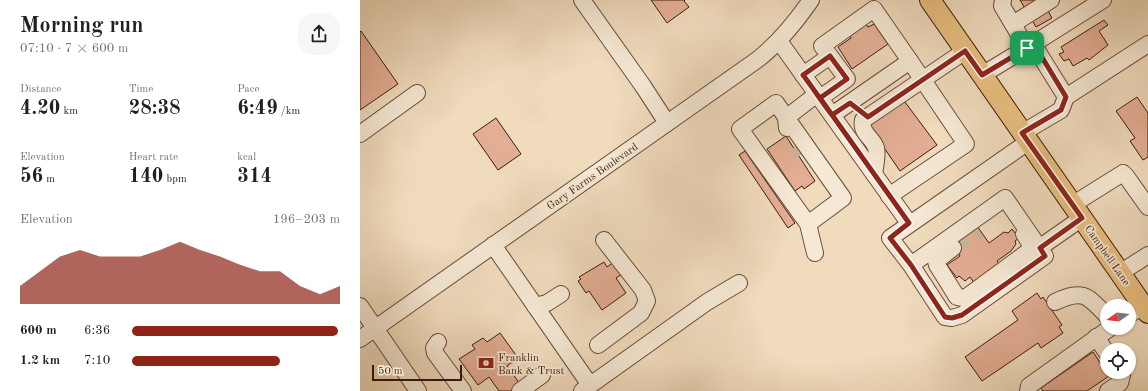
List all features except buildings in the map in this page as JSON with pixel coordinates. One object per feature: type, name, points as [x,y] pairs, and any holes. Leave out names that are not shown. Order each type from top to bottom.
[{"type":"main road","name":"Campbell Lane","points":[[930,0],[1120,273],[1140,311]]},
{"type":"street","points":[[582,0],[643,86],[667,123]]},
{"type":"street","points":[[1003,0],[1002,6],[1013,24],[1066,97]]},
{"type":"street","points":[[1013,24],[1051,0]]},
{"type":"street","name":"Gary Farms Boulevard","points":[[360,339],[757,60],[780,41],[808,2]]},
{"type":"street","points":[[982,75],[1030,46],[1094,2]]},
{"type":"street","points":[[786,118],[818,96],[847,79],[822,46],[874,9],[966,144],[889,196]]},
{"type":"street","points":[[780,41],[909,223]]},
{"type":"street","points":[[911,265],[1005,198],[1045,256],[962,315],[952,318],[945,317],[911,265],[890,238],[1061,110],[1066,97],[1148,44]]},
{"type":"street","points":[[874,174],[876,152],[875,146],[865,133],[862,125],[863,120],[965,51]]},
{"type":"street","points":[[803,75],[830,56]]},
{"type":"street","points":[[832,115],[910,61]]},
{"type":"street","points":[[360,134],[417,93]]},
{"type":"street","points":[[804,218],[843,198],[776,103],[740,128],[804,218],[815,253]]},
{"type":"street","points":[[850,103],[868,117]]},
{"type":"street","points":[[786,118],[787,131],[828,193],[828,198],[825,202],[812,210],[804,218]]},
{"type":"street","points":[[1040,248],[1077,212],[1122,173],[1126,176],[1148,207]]},
{"type":"street","points":[[954,247],[936,261],[957,297],[962,298],[968,296],[1033,248],[1008,212],[1000,215],[979,230]]},
{"type":"street","points":[[598,345],[641,313],[647,301],[643,290],[604,240]]},
{"type":"street","points":[[494,245],[536,306],[586,388],[707,302],[739,283]]},
{"type":"street","points":[[1120,273],[1148,255]]},
{"type":"street","points":[[536,306],[547,303],[561,294]]},
{"type":"street","points":[[1055,302],[1071,295],[1082,295],[1093,301],[1100,308]]},
{"type":"street","points":[[962,298],[962,315]]},
{"type":"street","points":[[360,306],[374,329],[418,391]]},
{"type":"street","points":[[1028,391],[1029,386],[1100,334]]},
{"type":"street","points":[[1096,337],[1100,343]]},
{"type":"street","points":[[438,342],[434,348],[435,353],[463,391]]},
{"type":"street","points":[[520,391],[542,375]]},
{"type":"street","points":[[1108,391],[1120,383],[1121,379]]},
{"type":"tunnel","points":[[796,146],[802,154]]},
{"type":"tunnel","points":[[954,247],[979,230]]},
{"type":"place","name":"Franklin Bank & Trust","points":[[486,363]]},
{"type":"route","points":[[1027,48],[982,75],[965,51],[868,117],[850,103],[832,115],[803,75],[830,56],[847,79],[820,98],[874,174],[909,223],[890,238],[911,265],[945,317],[952,318],[962,315],[1045,256],[1040,248],[1082,218],[1022,133],[1061,110],[1066,97],[1034,44],[1027,48]]}]
